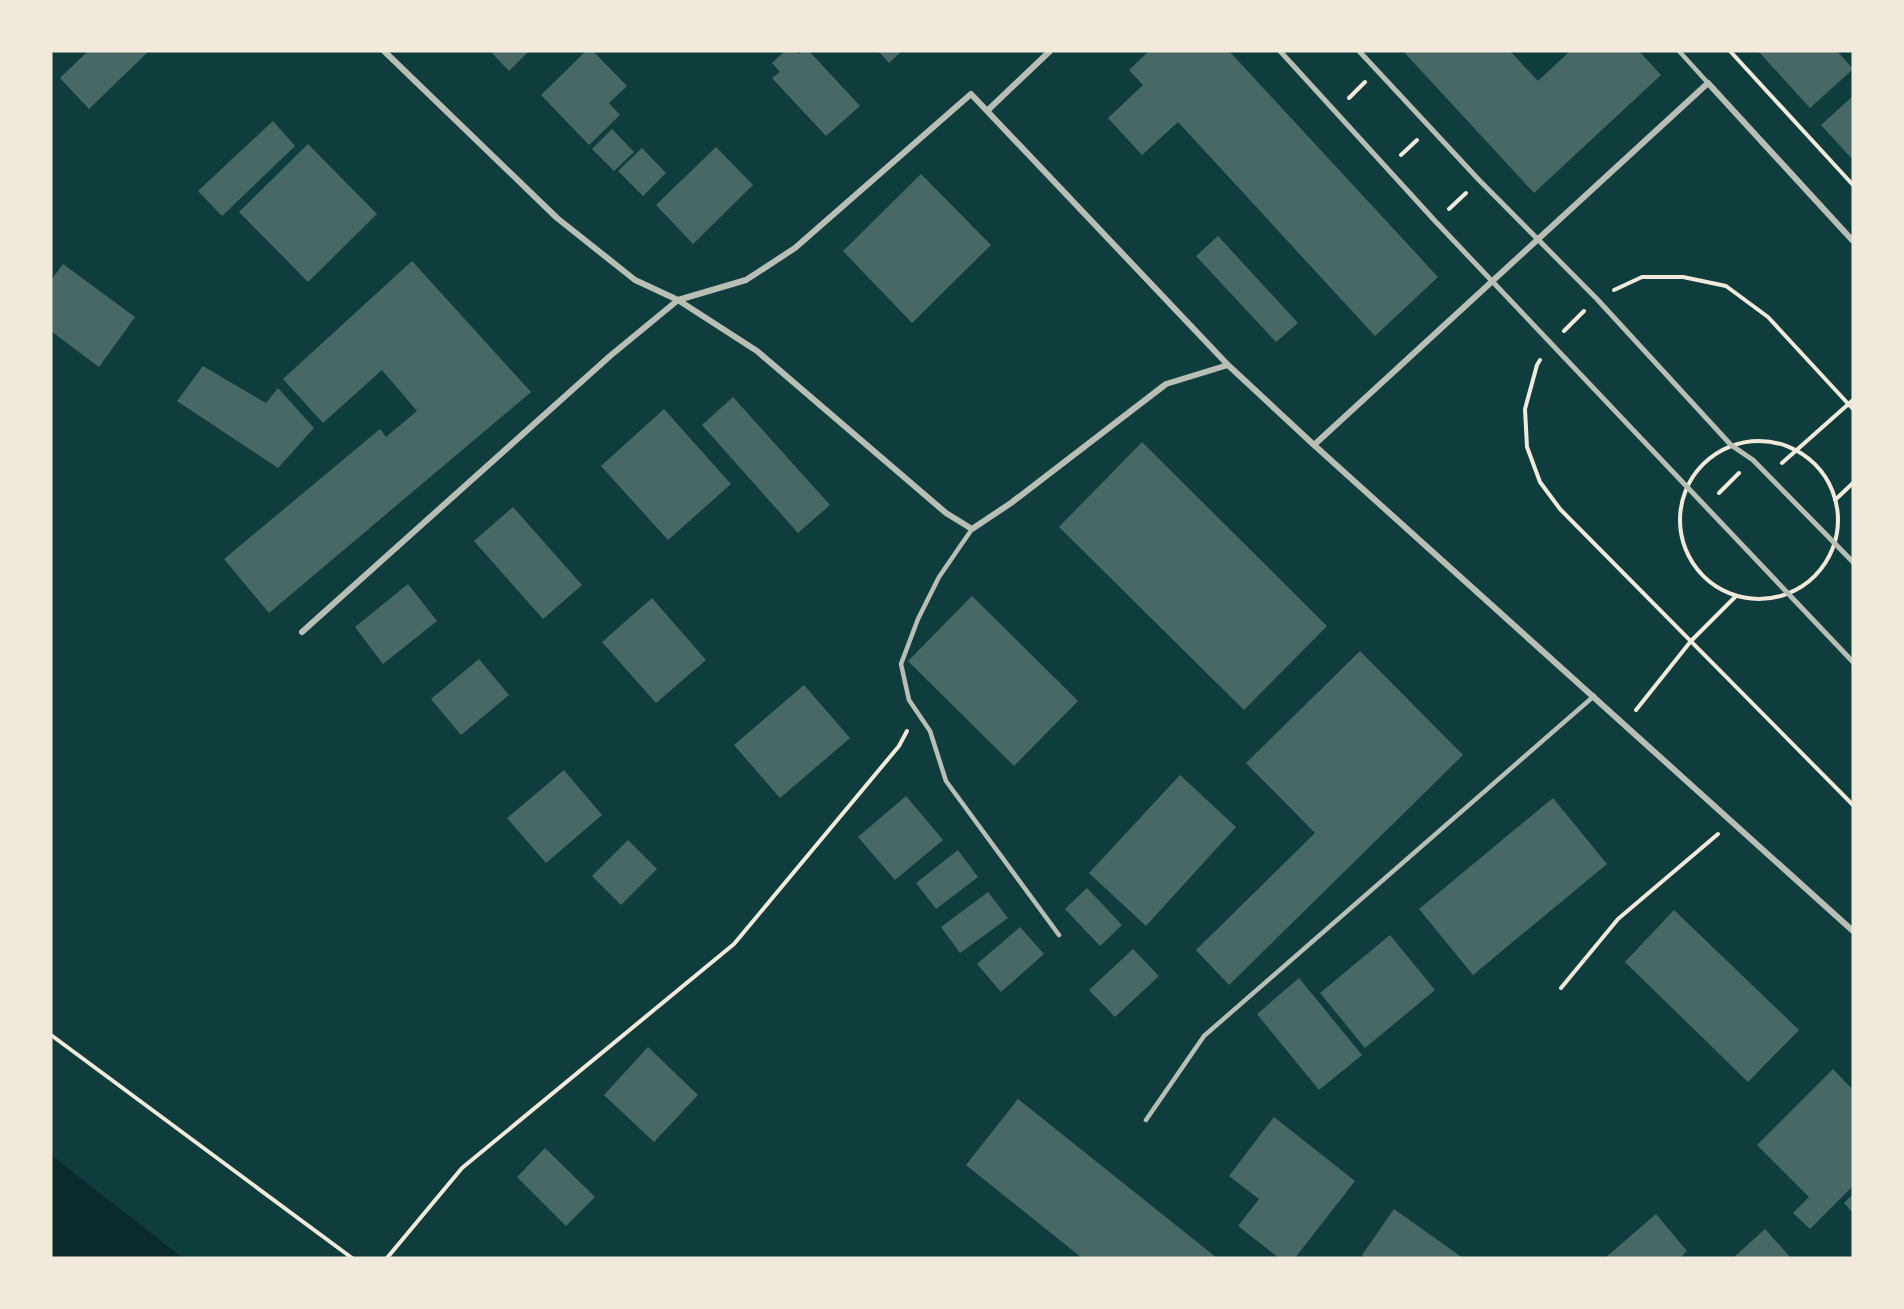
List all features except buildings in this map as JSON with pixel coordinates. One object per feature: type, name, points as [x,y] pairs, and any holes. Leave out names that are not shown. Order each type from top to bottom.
[{"type":"street","points":[[384,51],[557,218],[634,280],[678,300],[758,351],[946,513],[972,529],[1011,503],[1166,384],[1228,364]]},
{"type":"street","points":[[987,111],[1050,51]]},
{"type":"street","points":[[1280,51],[1436,222],[1853,662]]},
{"type":"street","points":[[1359,51],[1479,180],[1596,298],[1731,445],[1753,460],[1853,562]]},
{"type":"street","points":[[1314,445],[1708,83],[1853,241]]},
{"type":"street","points":[[302,632],[610,356],[678,300],[746,280],[795,248],[971,94],[1228,364],[1314,445],[1853,931]]},
{"type":"lane","points":[[1679,51],[1708,83]]},
{"type":"lane","points":[[972,529],[939,577],[918,618],[901,664],[909,700],[930,731],[946,781],[1059,935]]},
{"type":"lane","points":[[1146,1120],[1204,1036],[1594,696]]},
{"type":"path","points":[[1730,51],[1853,185]]},
{"type":"path","points":[[1335,111],[1377,70]]},
{"type":"path","points":[[1387,168],[1430,127]]},
{"type":"path","points":[[1436,222],[1479,180]]},
{"type":"path","points":[[1853,409],[1768,317],[1726,286],[1683,278],[1642,277],[1596,298],[1552,344],[1537,365],[1525,409],[1527,447],[1540,482],[1560,509],[1853,805]]},
{"type":"path","points":[[1768,476],[1853,400]]},
{"type":"path","points":[[1753,440],[1775,442],[1796,450],[1818,467],[1832,490],[1835,501],[1838,516],[1835,543],[1825,564],[1809,581],[1789,593],[1762,599],[1736,596],[1712,584],[1693,564],[1682,540],[1680,513],[1686,487],[1705,462],[1731,445],[1753,440]]},
{"type":"path","points":[[1705,506],[1753,460]]},
{"type":"path","points":[[1835,501],[1853,483]]},
{"type":"path","points":[[1625,724],[1691,641],[1736,596]]},
{"type":"path","points":[[387,1258],[462,1168],[734,944],[899,746],[906,734],[909,700]]},
{"type":"path","points":[[1561,988],[1618,919],[1732,822]]},
{"type":"path","points":[[51,1035],[352,1258]]},
{"type":"water","points":[[51,1155],[183,1258],[51,1258]]}]
